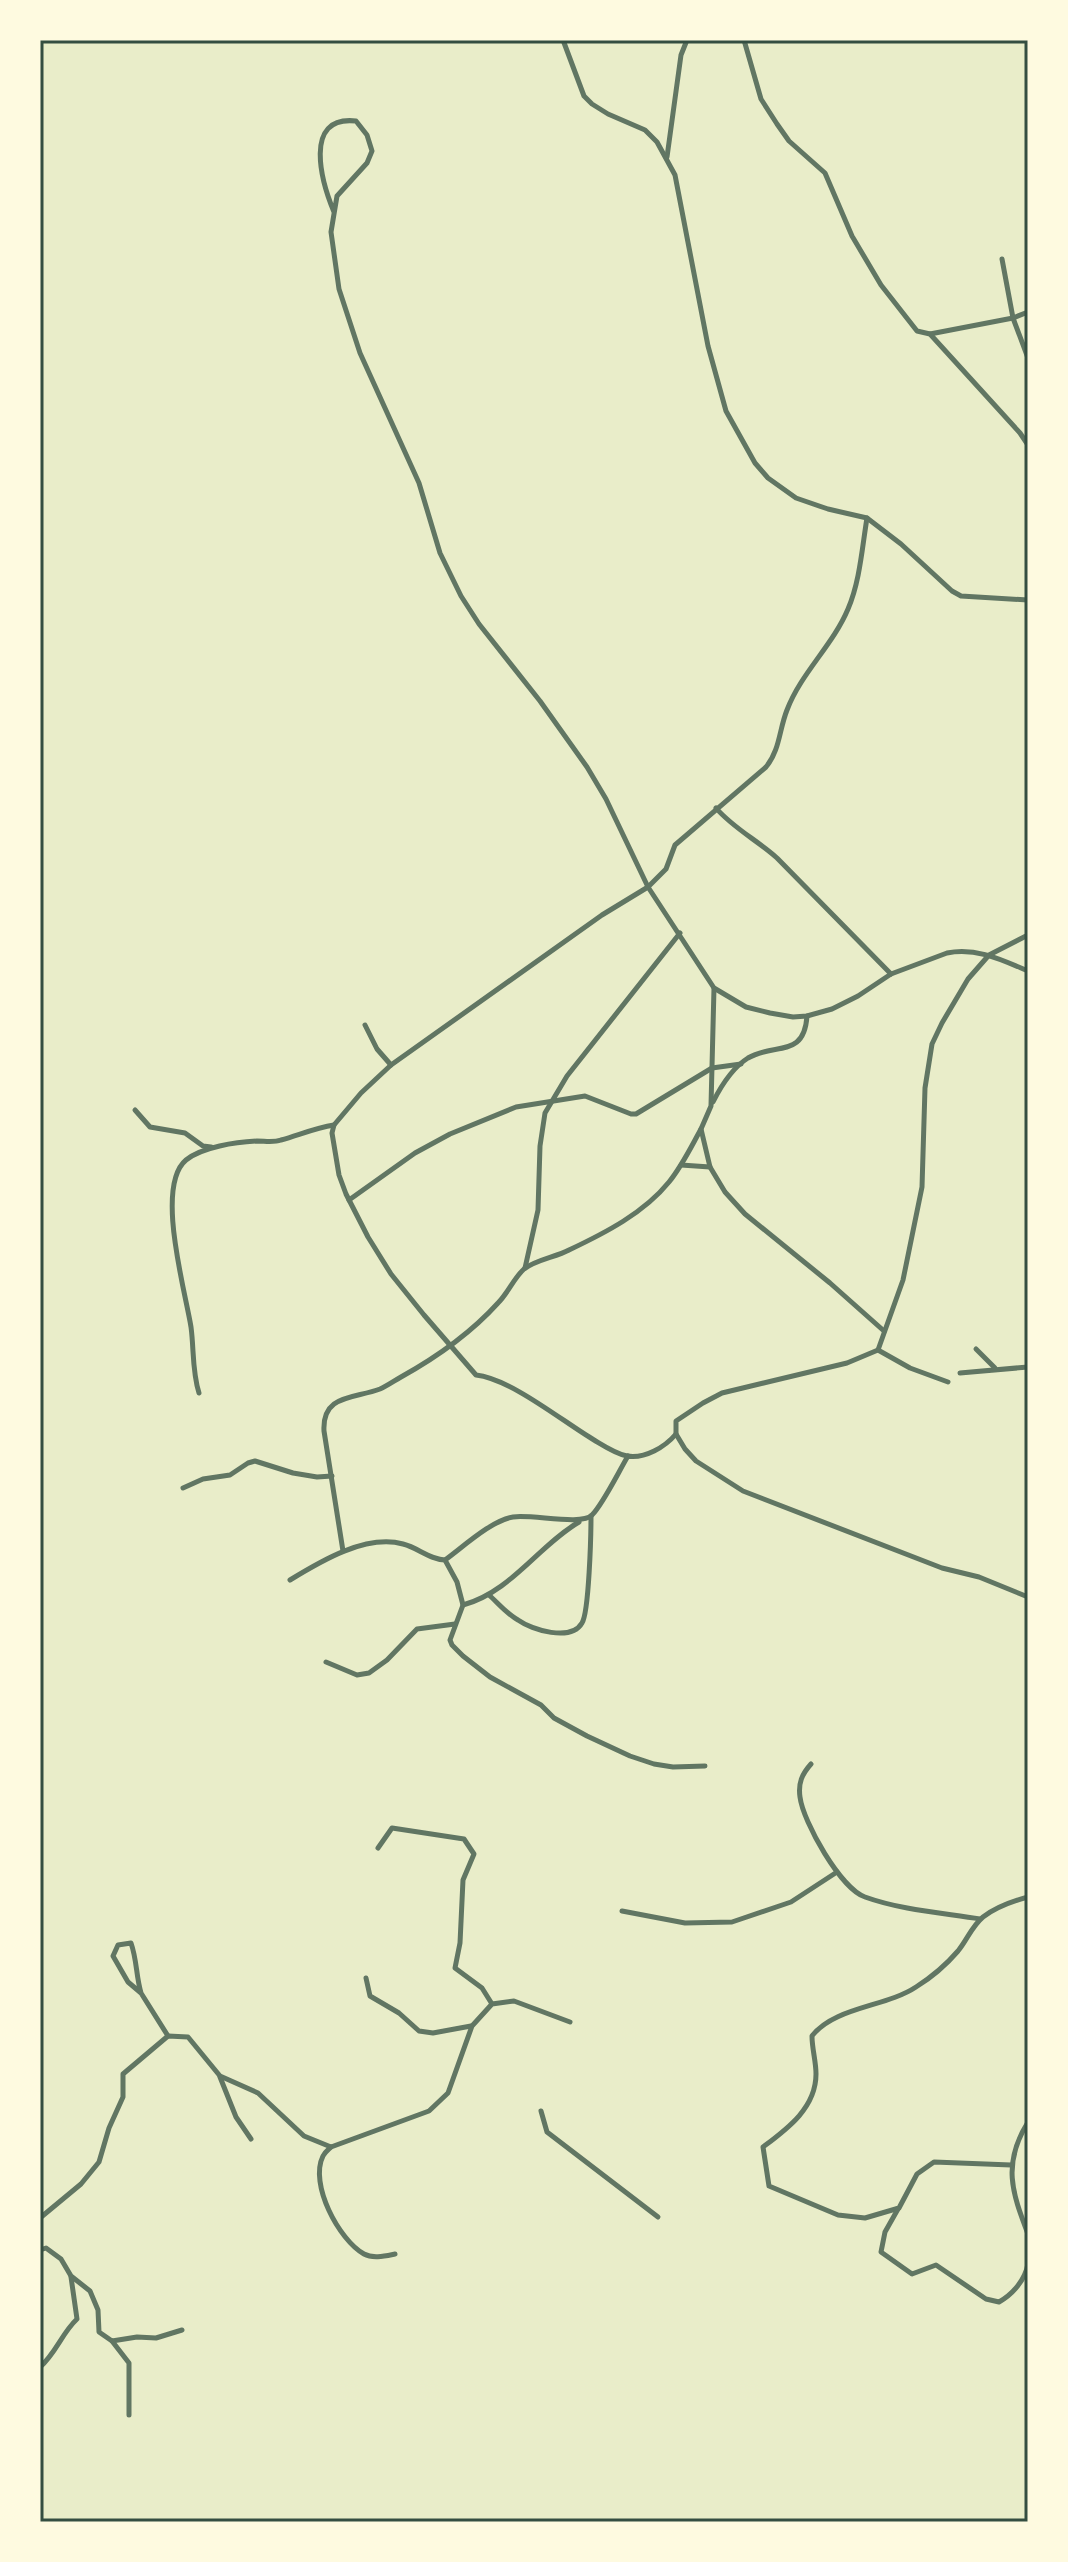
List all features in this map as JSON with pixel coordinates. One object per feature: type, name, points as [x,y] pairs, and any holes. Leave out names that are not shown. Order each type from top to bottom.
[{"type":"street","points":[[563,40],[584,96],[608,114],[645,130],[657,142],[675,175],[710,356],[726,411],[743,446],[768,478],[796,498],[867,518],[961,596],[1028,600]]},
{"type":"street","points":[[667,158],[681,55],[687,40]]},
{"type":"street","points":[[744,40],[761,99],[789,141],[820,167],[829,179],[852,236],[881,285],[917,331],[930,334],[1013,318],[1028,312]]},
{"type":"street","points":[[334,212],[324,184],[320,149],[325,135],[335,122],[344,119],[356,121],[367,135],[372,151],[367,163],[337,196],[334,212],[332,244],[345,310],[360,353],[419,483],[449,574],[479,624],[587,767],[606,799],[648,887],[714,988],[746,1007],[793,1017],[832,1009],[891,974],[947,953],[989,955],[1028,971]]},
{"type":"street","points":[[1002,259],[1013,318],[1028,358]]},
{"type":"street","points":[[930,334],[1028,445]]},
{"type":"street","points":[[676,1434],[669,1442],[643,1455],[628,1456],[609,1449],[509,1386],[489,1376],[476,1375],[391,1274],[368,1237],[339,1175],[332,1133],[334,1125],[361,1093],[391,1065],[602,915],[648,887],[666,869],[675,845],[766,767],[773,757],[786,711],[848,610],[867,518]]},
{"type":"street","points":[[716,808],[777,858],[891,974]]},
{"type":"street","points":[[343,1551],[324,1414],[337,1402],[380,1389],[451,1346],[501,1301],[524,1268],[538,1210],[540,1146],[545,1113],[567,1076],[680,933]]},
{"type":"street","points":[[1028,935],[989,955],[968,979],[932,1044],[925,1088],[922,1187],[903,1280],[878,1350],[847,1363],[722,1393],[676,1421],[676,1434],[696,1461],[743,1491],[942,1568],[979,1577],[1028,1597]]},
{"type":"street","points":[[711,1106],[714,988]]},
{"type":"street","points":[[524,1268],[566,1252],[614,1227],[654,1198],[681,1165],[718,1092],[734,1069],[748,1058],[787,1048],[800,1040],[806,1030],[807,1016]]},
{"type":"street","points":[[365,1025],[377,1049],[391,1065]]},
{"type":"street","points":[[349,1200],[415,1153],[450,1134],[516,1107],[585,1096],[636,1114],[712,1068],[741,1064]]},
{"type":"street","points":[[135,1110],[150,1127],[185,1133],[203,1146],[216,1148]]},
{"type":"street","points":[[199,1393],[193,1376],[192,1334],[173,1215],[172,1187],[179,1167],[187,1159],[216,1148],[257,1141],[279,1141],[334,1125]]},
{"type":"street","points":[[701,1129],[710,1167],[725,1192],[745,1214],[884,1331]]},
{"type":"street","points":[[681,1165],[710,1167]]},
{"type":"street","points":[[976,1349],[997,1369]]},
{"type":"street","points":[[878,1350],[910,1368],[948,1382]]},
{"type":"street","points":[[960,1373],[1028,1367]]},
{"type":"street","points":[[489,1595],[524,1624],[563,1633],[582,1624],[586,1609],[591,1516],[628,1456]]},
{"type":"street","points":[[183,1488],[203,1479],[230,1475],[255,1461],[293,1473],[332,1476]]},
{"type":"street","points":[[290,1580],[328,1557],[384,1542],[409,1546],[434,1559],[445,1560],[510,1517],[538,1516],[580,1521]]},
{"type":"street","points":[[463,1605],[489,1595],[561,1532],[591,1516]]},
{"type":"street","points":[[445,1560],[457,1582],[463,1605],[450,1640],[463,1656],[514,1692],[541,1705],[554,1718],[630,1756],[673,1767],[705,1766]]},
{"type":"street","points":[[326,1662],[360,1676],[387,1660],[417,1629],[456,1624]]},
{"type":"street","points":[[811,1764],[802,1775],[800,1799],[805,1814],[837,1872],[857,1893],[864,1897],[980,1919]]},
{"type":"street","points":[[378,1848],[392,1828],[464,1839],[474,1854],[463,1880],[460,1943],[455,1968],[482,1988],[492,2004]]},
{"type":"street","points":[[622,1911],[685,1923],[732,1922],[791,1902],[837,1872]]},
{"type":"street","points":[[899,2208],[865,2218],[838,2215],[769,2186],[763,2147],[792,2125],[808,2102],[816,2076],[812,2036],[818,2028],[843,2015],[889,2002],[914,1989],[949,1960],[980,1919],[1028,1897]]},
{"type":"street","points":[[141,1993],[131,1943],[118,1945],[113,1956],[168,2036]]},
{"type":"street","points":[[366,1978],[370,1996],[399,2013],[419,2031],[433,2033],[472,2026]]},
{"type":"street","points":[[395,2254],[378,2257],[364,2254],[341,2231],[328,2213],[320,2182],[322,2156],[331,2147],[429,2111],[448,2093],[472,2026],[492,2004],[514,2001],[570,2022]]},
{"type":"street","points":[[40,2218],[81,2184],[99,2162],[123,2097],[123,2074],[168,2036],[188,2037],[220,2076],[236,2117],[251,2139]]},
{"type":"street","points":[[220,2076],[258,2093],[304,2136],[331,2147]]},
{"type":"street","points":[[541,2111],[547,2132],[658,2217]]},
{"type":"street","points":[[1028,2122],[1020,2134],[1011,2165],[1013,2195],[1028,2234]]},
{"type":"street","points":[[1011,2165],[934,2162],[917,2174],[885,2232],[881,2252],[912,2274],[936,2265],[986,2299],[999,2302],[1010,2296],[1028,2264]]},
{"type":"street","points":[[40,2250],[46,2248],[61,2259],[71,2276],[90,2291],[98,2310],[99,2332],[112,2341],[129,2363],[129,2415]]},
{"type":"street","points":[[40,2367],[58,2347],[65,2330],[77,2319],[71,2276]]},
{"type":"street","points":[[112,2341],[156,2338],[182,2330]]}]
